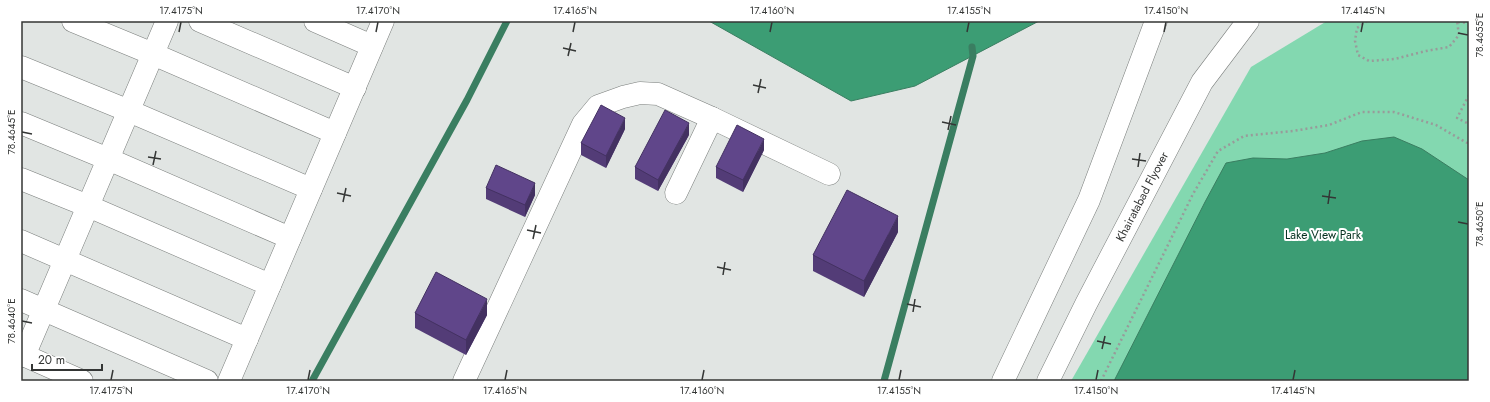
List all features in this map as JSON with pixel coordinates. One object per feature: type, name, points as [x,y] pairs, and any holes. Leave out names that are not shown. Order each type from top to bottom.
[{"type":"main road","points":[[73,21],[336,133]]},
{"type":"main road","points":[[82,381],[22,355],[65,260],[167,21]]},
{"type":"main road","points":[[200,21],[354,88]]},
{"type":"main road","points":[[315,21],[372,46]]},
{"type":"main road","points":[[229,381],[383,21]]},
{"type":"main road","points":[[1003,381],[1089,200],[1156,21]]},
{"type":"main road","name":"Khairatabad Flyover","points":[[1048,381],[1086,304],[1202,82],[1248,21]]},
{"type":"main road","points":[[21,67],[129,110],[311,189]]},
{"type":"main road","points":[[464,381],[584,124],[598,106],[623,97],[640,93],[658,94],[829,174]]},
{"type":"main road","points":[[676,193],[712,118]]},
{"type":"main road","points":[[21,123],[290,238]]},
{"type":"main road","points":[[21,179],[88,206],[270,285]]},
{"type":"main road","points":[[21,241],[247,339]]},
{"type":"main road","points":[[21,300],[207,381]]},
{"type":"path","points":[[1367,21],[1357,28],[1355,41],[1358,55],[1369,62],[1395,59],[1449,47],[1458,35],[1458,21],[1469,23]]},
{"type":"path","points":[[1469,95],[1457,118],[1469,124]]},
{"type":"path","points":[[1101,381],[1193,194],[1218,151],[1244,136],[1293,131],[1329,125],[1362,112],[1394,112],[1436,125],[1469,144]]},
{"type":"green space","name":"Lake View Park","points":[[1327,21],[1469,21],[1469,381],[1071,381],[1251,67]]},
{"type":"shaded area","points":[[709,21],[1039,21],[915,86],[851,101]]},
{"type":"shaded area","name":"Lake View Park","points":[[1394,137],[1422,149],[1469,180],[1469,381],[1114,381],[1226,163],[1253,158],[1287,159],[1325,153],[1362,141]]},
{"type":"building","points":[[601,105],[625,118],[606,156],[581,143]]},
{"type":"building","points":[[665,110],[689,123],[658,180],[635,167]]},
{"type":"building","points":[[737,125],[764,139],[743,180],[716,167]]},
{"type":"building","points":[[496,165],[535,183],[525,205],[486,188]]},
{"type":"building","points":[[847,190],[898,216],[864,281],[813,255]]},
{"type":"building","points":[[436,272],[487,299],[466,340],[415,313]]},
{"type":"waterway","points":[[312,381],[467,100],[507,21]]},
{"type":"waterway","points":[[884,381],[973,56],[972,47]]}]
